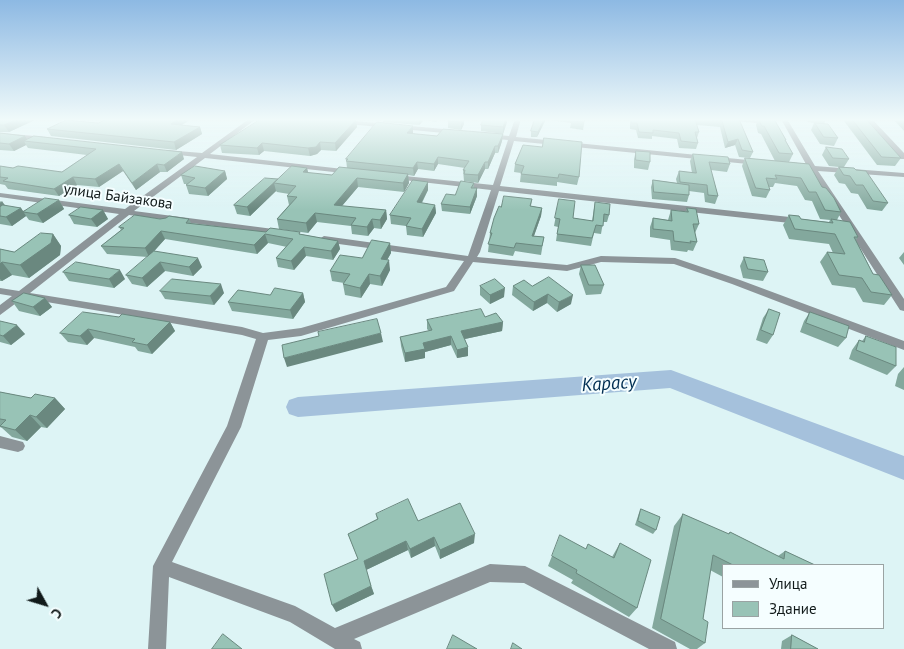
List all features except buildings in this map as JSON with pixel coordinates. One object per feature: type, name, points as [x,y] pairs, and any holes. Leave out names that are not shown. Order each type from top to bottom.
[{"type":"street","points":[[0,311],[127,212],[213,149]]},
{"type":"street","points":[[0,291],[242,331],[263,337],[301,332],[450,289],[474,252],[508,149]]},
{"type":"street","points":[[621,149],[764,164]]},
{"type":"street","points":[[802,149],[904,306]]},
{"type":"street","points":[[156,150],[360,173]]},
{"type":"street","points":[[784,166],[904,175]]},
{"type":"street","points":[[389,176],[804,222]]},
{"type":"street","name":"улица Байзакова","points":[[0,195],[293,235]]},
{"type":"street","points":[[843,226],[853,227]]},
{"type":"street","points":[[313,238],[470,259],[567,268],[601,259],[675,262],[736,282],[904,346]]},
{"type":"street","points":[[157,649],[161,566],[234,427],[263,337]]},
{"type":"street","points":[[0,442],[18,446]]},
{"type":"street","points":[[161,566],[296,616],[353,649]]},
{"type":"street","points":[[336,638],[490,572],[525,575],[668,649]]},
{"type":"waterway","name":"Карасу","points":[[298,407],[671,379],[904,468]]}]
